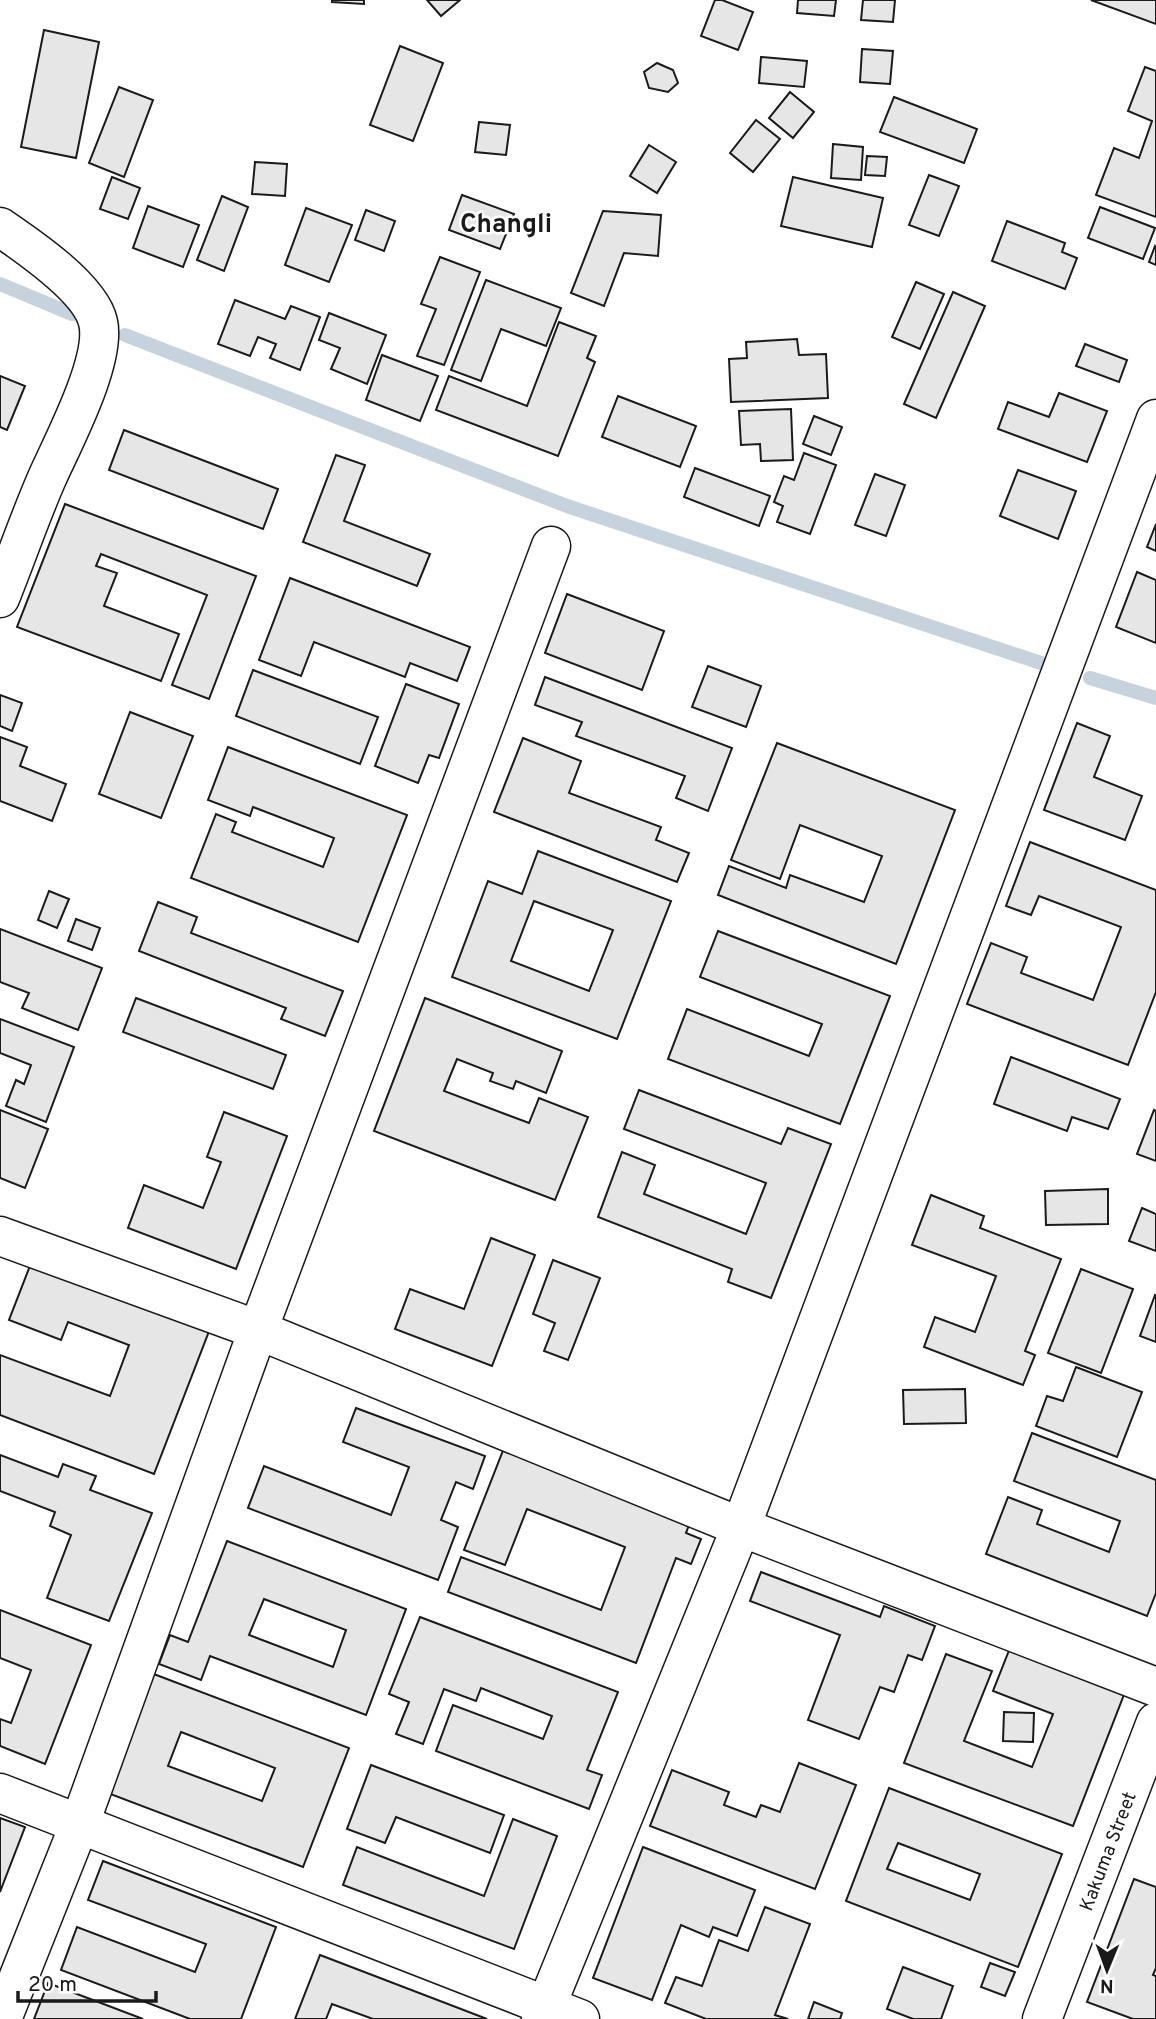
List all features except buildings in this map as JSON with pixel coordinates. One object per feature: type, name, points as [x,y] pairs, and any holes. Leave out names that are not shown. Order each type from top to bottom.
[{"type":"street","points":[[0,227],[30,247],[86,296],[98,322],[98,345],[87,390],[46,480],[0,598]]},
{"type":"street","points":[[0,1793],[555,2014],[741,1527],[1156,419]]},
{"type":"street","points":[[2,2019],[80,1823],[258,1330],[551,546]]},
{"type":"street","points":[[0,1236],[258,1330],[741,1527],[1156,1688]]},
{"type":"street","name":"Kakuma Street","points":[[1042,2019],[1156,1722]]},
{"type":"waterway","points":[[0,284],[72,314]]},
{"type":"waterway","points":[[125,335],[567,506],[1047,665]]},
{"type":"waterway","points":[[1090,678],[1156,698]]},
{"type":"district","name":"Changli","points":[[506,223]]}]
